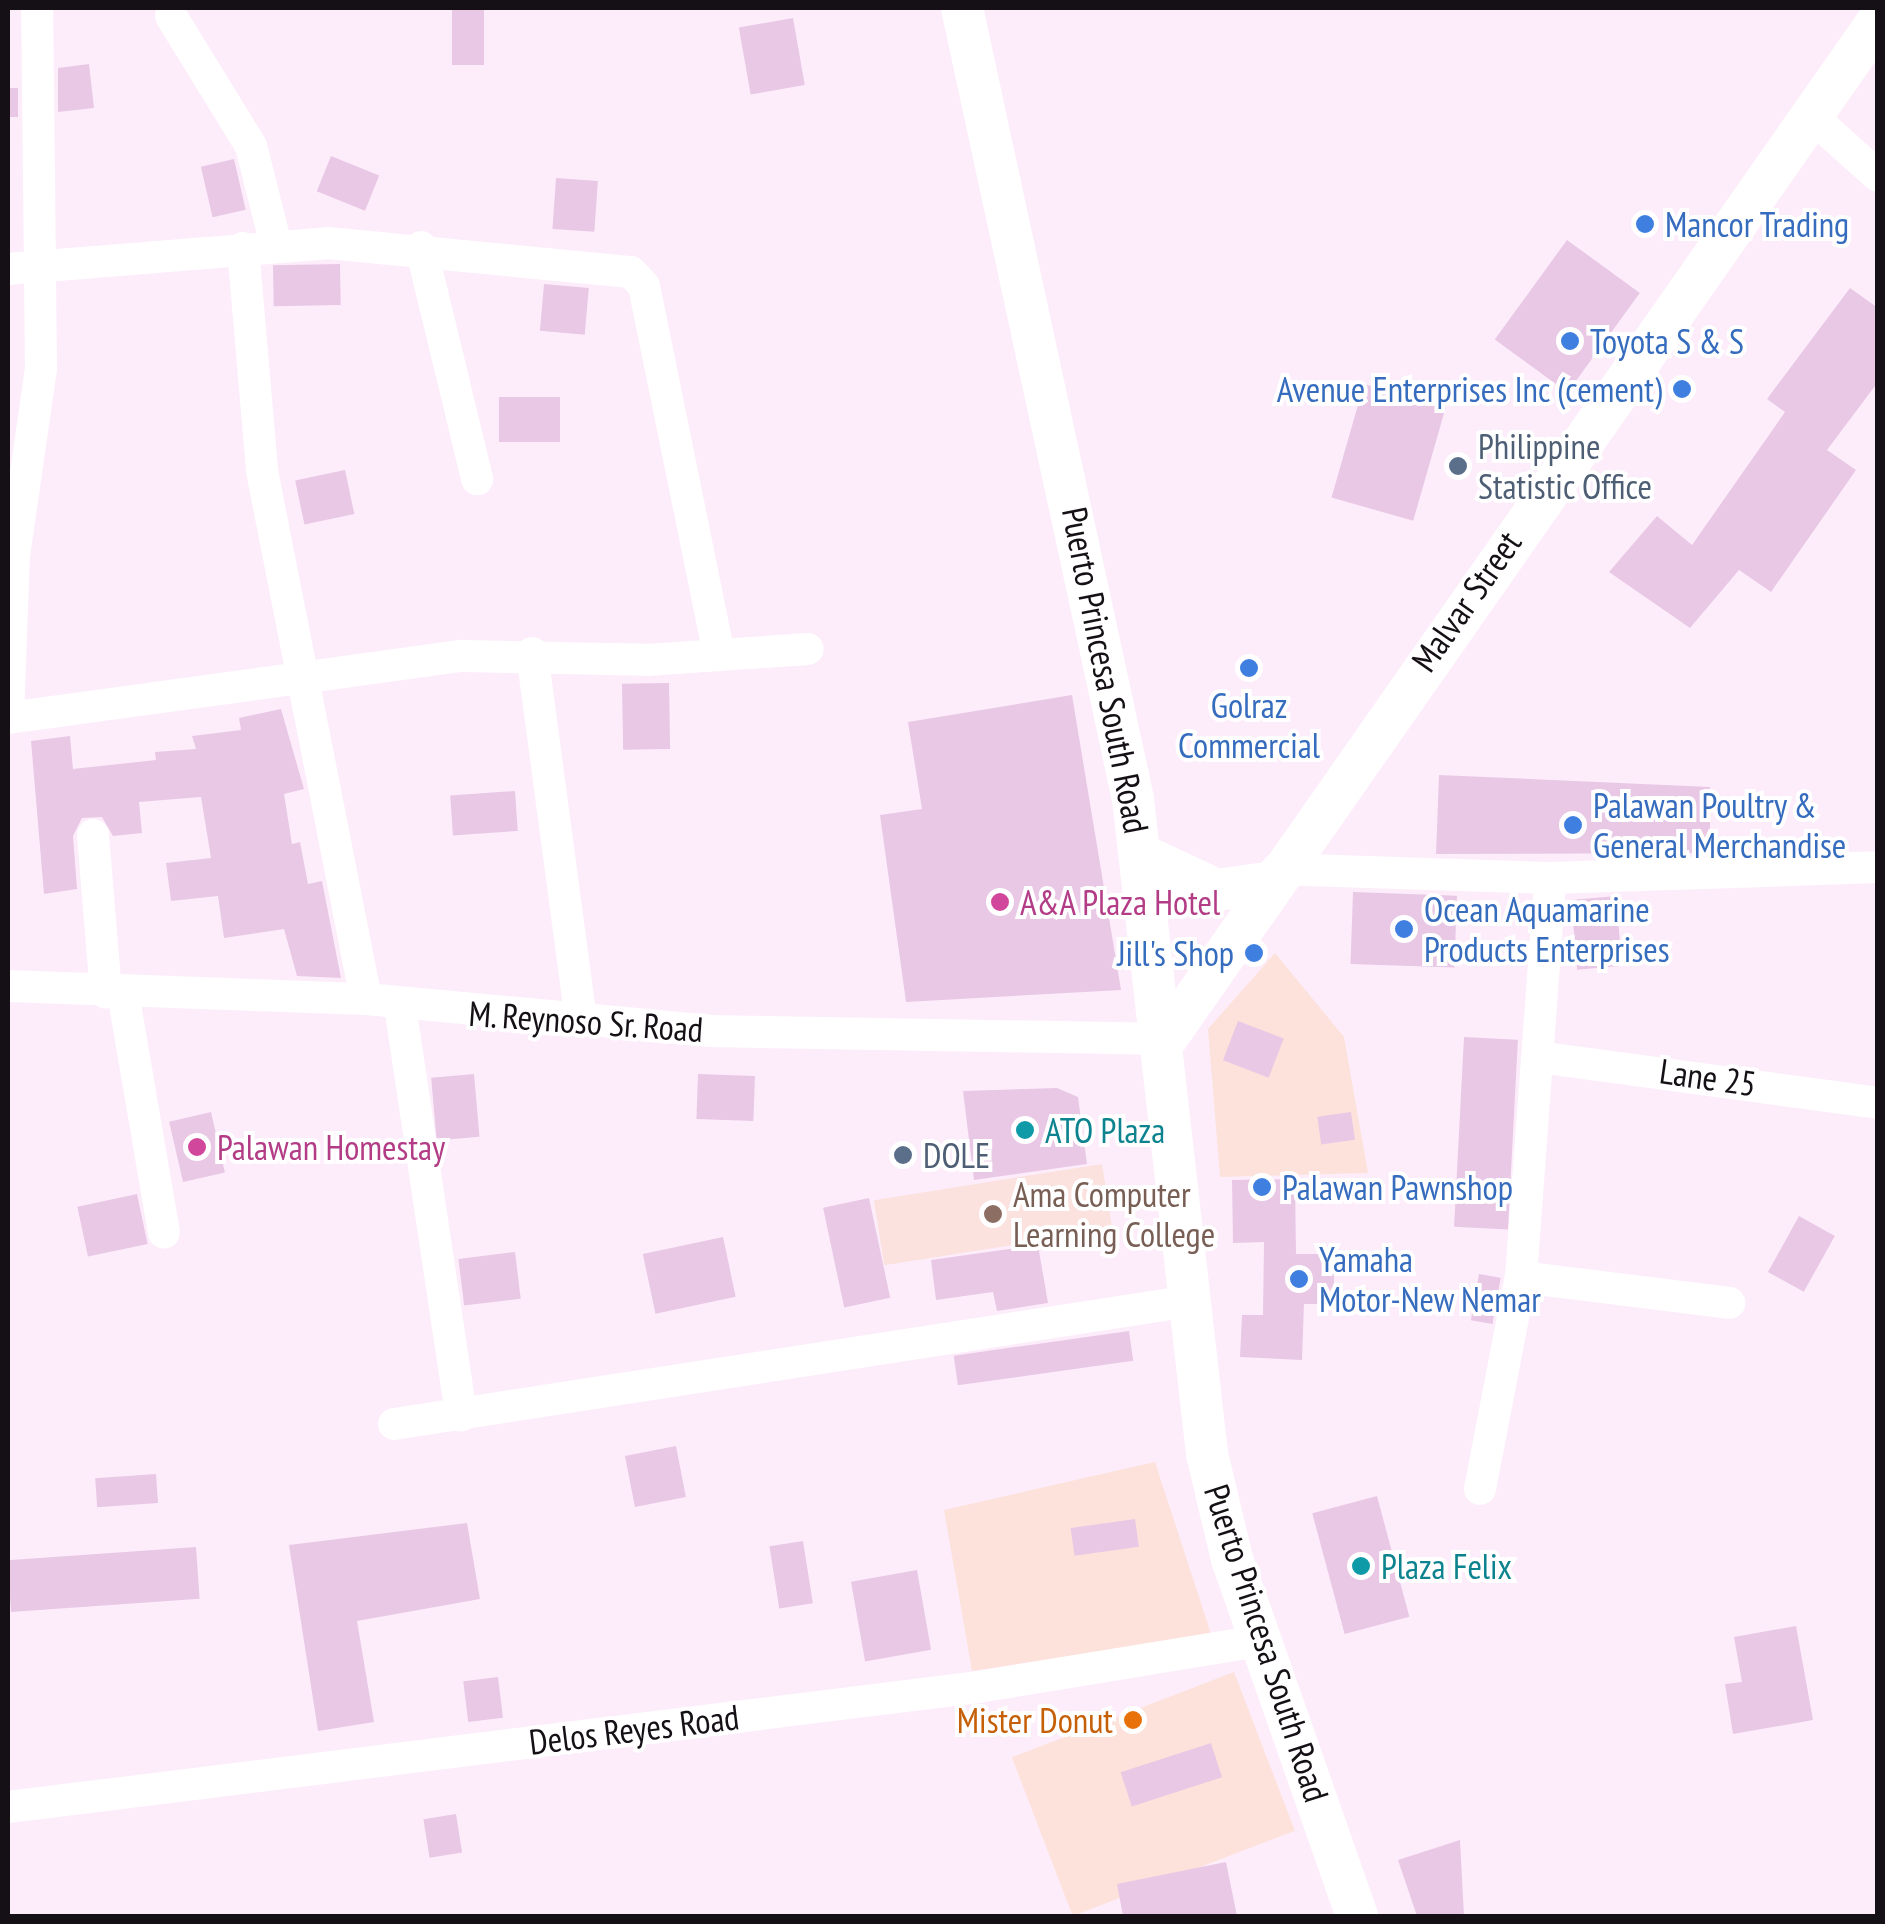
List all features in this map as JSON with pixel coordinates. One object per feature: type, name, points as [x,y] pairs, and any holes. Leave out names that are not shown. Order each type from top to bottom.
[{"type":"main road","name":"Puerto Princesa South Road","points":[[962,8],[1142,855],[1166,1038],[1184,1302],[1207,1454],[1260,1641],[1357,1916]]},
{"type":"main road","name":"Malvar Street","points":[[1166,1038],[1272,876],[1878,21]]},
{"type":"main road","points":[[1142,855],[1217,890],[1272,876]]},
{"type":"street","points":[[37,8],[23,269],[41,368],[14,556],[8,718],[307,674],[532,653],[719,655],[808,649]]},
{"type":"street","points":[[171,16],[251,146],[259,247],[262,471],[307,674],[366,999]]},
{"type":"street","points":[[1810,115],[1878,176]]},
{"type":"street","points":[[23,269],[259,247],[421,248],[611,265],[640,278],[719,655]]},
{"type":"street","points":[[421,248],[476,479]]},
{"type":"street","points":[[532,653],[582,1022]]},
{"type":"street","points":[[93,835],[115,992],[164,1234]]},
{"type":"street","points":[[1272,876],[1550,878],[1878,867]]},
{"type":"street","points":[[1480,1488],[1521,1277],[1550,878]]},
{"type":"street","name":"M. Reynoso Sr. Road","points":[[8,986],[366,999],[400,1006],[582,1022],[1166,1038]]},
{"type":"street","points":[[400,1006],[462,1415]]},
{"type":"street","name":"Lane 25","points":[[1538,1057],[1878,1103]]},
{"type":"street","points":[[1521,1277],[1729,1303]]},
{"type":"street","points":[[394,1424],[1184,1302]]},
{"type":"street","name":"Delos Reyes Road","points":[[8,1807],[978,1687],[1260,1641]]},
{"type":"shaded area","points":[[1275,953],[1344,1037],[1368,1173],[1220,1177],[1208,1029]]},
{"type":"shaded area","name":"Ama Computer Learning College","points":[[1102,1164],[1112,1229],[884,1265],[874,1200]]},
{"type":"shaded area","points":[[1155,1462],[1211,1634],[972,1671],[944,1510]]},
{"type":"shaded area","points":[[1234,1672],[1295,1831],[1073,1916],[1012,1757]]},
{"type":"building","points":[[452,8],[484,8],[484,65],[452,65]]},
{"type":"building","points":[[793,18],[805,85],[751,95],[739,28]]},
{"type":"building","points":[[89,64],[94,108],[58,112],[58,68]]},
{"type":"building","points":[[8,88],[18,88],[18,117],[8,117]]},
{"type":"building","points":[[331,156],[379,175],[365,211],[317,191]]},
{"type":"building","points":[[234,159],[246,210],[213,217],[201,167]]},
{"type":"building","points":[[556,178],[598,181],[594,232],[552,229]]},
{"type":"building","points":[[1567,240],[1640,293],[1568,392],[1495,340]]},
{"type":"building","points":[[340,264],[341,305],[274,306],[273,265]]},
{"type":"building","points":[[544,284],[589,288],[585,335],[540,331]]},
{"type":"building","points":[[1850,288],[1878,308],[1878,382],[1827,450],[1856,470],[1771,592],[1739,570],[1690,628],[1609,572],[1657,516],[1692,545],[1785,412],[1767,399]]},
{"type":"building","points":[[1364,384],[1446,407],[1413,521],[1331,497]]},
{"type":"building","points":[[499,397],[560,397],[560,442],[499,442]]},
{"type":"building","points":[[345,470],[354,514],[304,525],[295,481]]},
{"type":"building","points":[[669,683],[670,749],[623,750],[622,684]]},
{"type":"building","name":"A&A Plaza Hotel","points":[[1072,695],[1121,990],[906,1002],[880,815],[922,809],[908,722]]},
{"type":"building","points":[[281,709],[304,789],[284,794],[292,844],[300,842],[308,884],[322,881],[341,978],[297,976],[284,929],[224,938],[218,896],[171,901],[166,863],[211,858],[201,797],[139,802],[142,833],[113,836],[102,817],[82,818],[73,836],[77,889],[44,894],[31,741],[70,736],[73,769],[156,760],[155,752],[196,749],[192,736],[241,730],[239,718]]},
{"type":"building","name":"Palawan Poultry & General Merchandise","points":[[1439,775],[1710,787],[1710,853],[1436,854]]},
{"type":"building","points":[[515,791],[518,831],[453,835],[450,796]]},
{"type":"building","name":"Ocean Aquamarine Products Enterprises","points":[[1353,892],[1457,896],[1454,968],[1350,964]]},
{"type":"building","points":[[1616,896],[1622,966],[1577,970],[1571,900]]},
{"type":"building","points":[[1238,1021],[1284,1039],[1269,1078],[1223,1060]]},
{"type":"building","points":[[1464,1037],[1518,1040],[1508,1230],[1454,1227]]},
{"type":"building","points":[[474,1074],[479,1137],[437,1141],[431,1078]]},
{"type":"building","points":[[698,1074],[755,1076],[753,1121],[696,1119]]},
{"type":"building","name":"ATO Plaza","points":[[1057,1088],[1078,1097],[1087,1164],[974,1180],[963,1091]]},
{"type":"building","name":"Palawan Homestay","points":[[211,1112],[225,1172],[183,1182],[169,1122]]},
{"type":"building","points":[[1351,1112],[1355,1140],[1321,1144],[1317,1117]]},
{"type":"building","points":[[1295,1179],[1296,1254],[1334,1254],[1334,1304],[1304,1304],[1302,1360],[1240,1357],[1242,1315],[1263,1315],[1264,1242],[1233,1243],[1232,1180]]},
{"type":"building","points":[[137,1194],[148,1244],[88,1257],[77,1207]]},
{"type":"building","points":[[869,1198],[890,1298],[844,1308],[823,1208]]},
{"type":"building","points":[[1799,1216],[1835,1236],[1804,1292],[1768,1272]]},
{"type":"building","points":[[723,1237],[736,1297],[655,1314],[643,1254]]},
{"type":"building","points":[[1038,1245],[1048,1303],[997,1311],[993,1292],[936,1300],[931,1260]]},
{"type":"building","points":[[515,1252],[521,1299],[464,1306],[458,1259]]},
{"type":"building","points":[[1479,1274],[1501,1278],[1493,1324],[1471,1320]]},
{"type":"building","points":[[1129,1331],[1133,1361],[958,1385],[954,1356]]},
{"type":"building","points":[[676,1446],[686,1497],[635,1507],[625,1456]]},
{"type":"building","points":[[156,1474],[158,1503],[97,1507],[95,1478]]},
{"type":"building","name":"Plaza Felix","points":[[1377,1496],[1409,1617],[1345,1634],[1312,1513]]},
{"type":"building","points":[[1135,1519],[1139,1547],[1075,1556],[1071,1528]]},
{"type":"building","points":[[467,1523],[480,1599],[357,1621],[374,1722],[318,1731],[289,1545]]},
{"type":"building","points":[[803,1541],[813,1603],[779,1609],[769,1546]]},
{"type":"building","points":[[196,1547],[200,1599],[11,1612],[8,1560]]},
{"type":"building","points":[[917,1570],[931,1650],[865,1661],[851,1582]]},
{"type":"building","points":[[1796,1626],[1813,1720],[1733,1734],[1725,1684],[1742,1682],[1734,1637]]},
{"type":"building","points":[[498,1677],[503,1718],[468,1722],[463,1681]]},
{"type":"building","points":[[1211,1743],[1222,1777],[1132,1807],[1121,1772]]},
{"type":"building","points":[[456,1814],[462,1853],[430,1858],[423,1819]]},
{"type":"building","points":[[1460,1840],[1464,1916],[1417,1916],[1398,1860]]},
{"type":"building","points":[[1226,1862],[1237,1916],[1123,1916],[1117,1884]]},
{"type":"place","name":"Mancor Trading","points":[[1645,224]]},
{"type":"place","name":"Toyota S & S","points":[[1570,341]]},
{"type":"place","name":"Avenue Enterprises Inc (cement)","points":[[1682,389]]},
{"type":"place","name":"Philippine Statistic Office","points":[[1458,466]]},
{"type":"place","name":"Golraz Commercial","points":[[1249,668]]},
{"type":"place","name":"Palawan Poultry & General Merchandise","points":[[1573,825]]},
{"type":"place","name":"A&A Plaza Hotel","points":[[1000,902]]},
{"type":"place","name":"Ocean Aquamarine Products Enterprises","points":[[1404,929]]},
{"type":"place","name":"Jill's Shop","points":[[1254,953]]},
{"type":"place","name":"ATO Plaza","points":[[1025,1130]]},
{"type":"place","name":"Palawan Homestay","points":[[197,1147]]},
{"type":"place","name":"DOLE","points":[[903,1155]]},
{"type":"place","name":"Palawan Pawnshop","points":[[1262,1187]]},
{"type":"place","name":"Ama Computer Learning College","points":[[993,1214]]},
{"type":"place","name":"Yamaha Motor-New Nemar","points":[[1299,1279]]},
{"type":"place","name":"Plaza Felix","points":[[1361,1566]]},
{"type":"place","name":"Mister Donut","points":[[1133,1720]]}]
